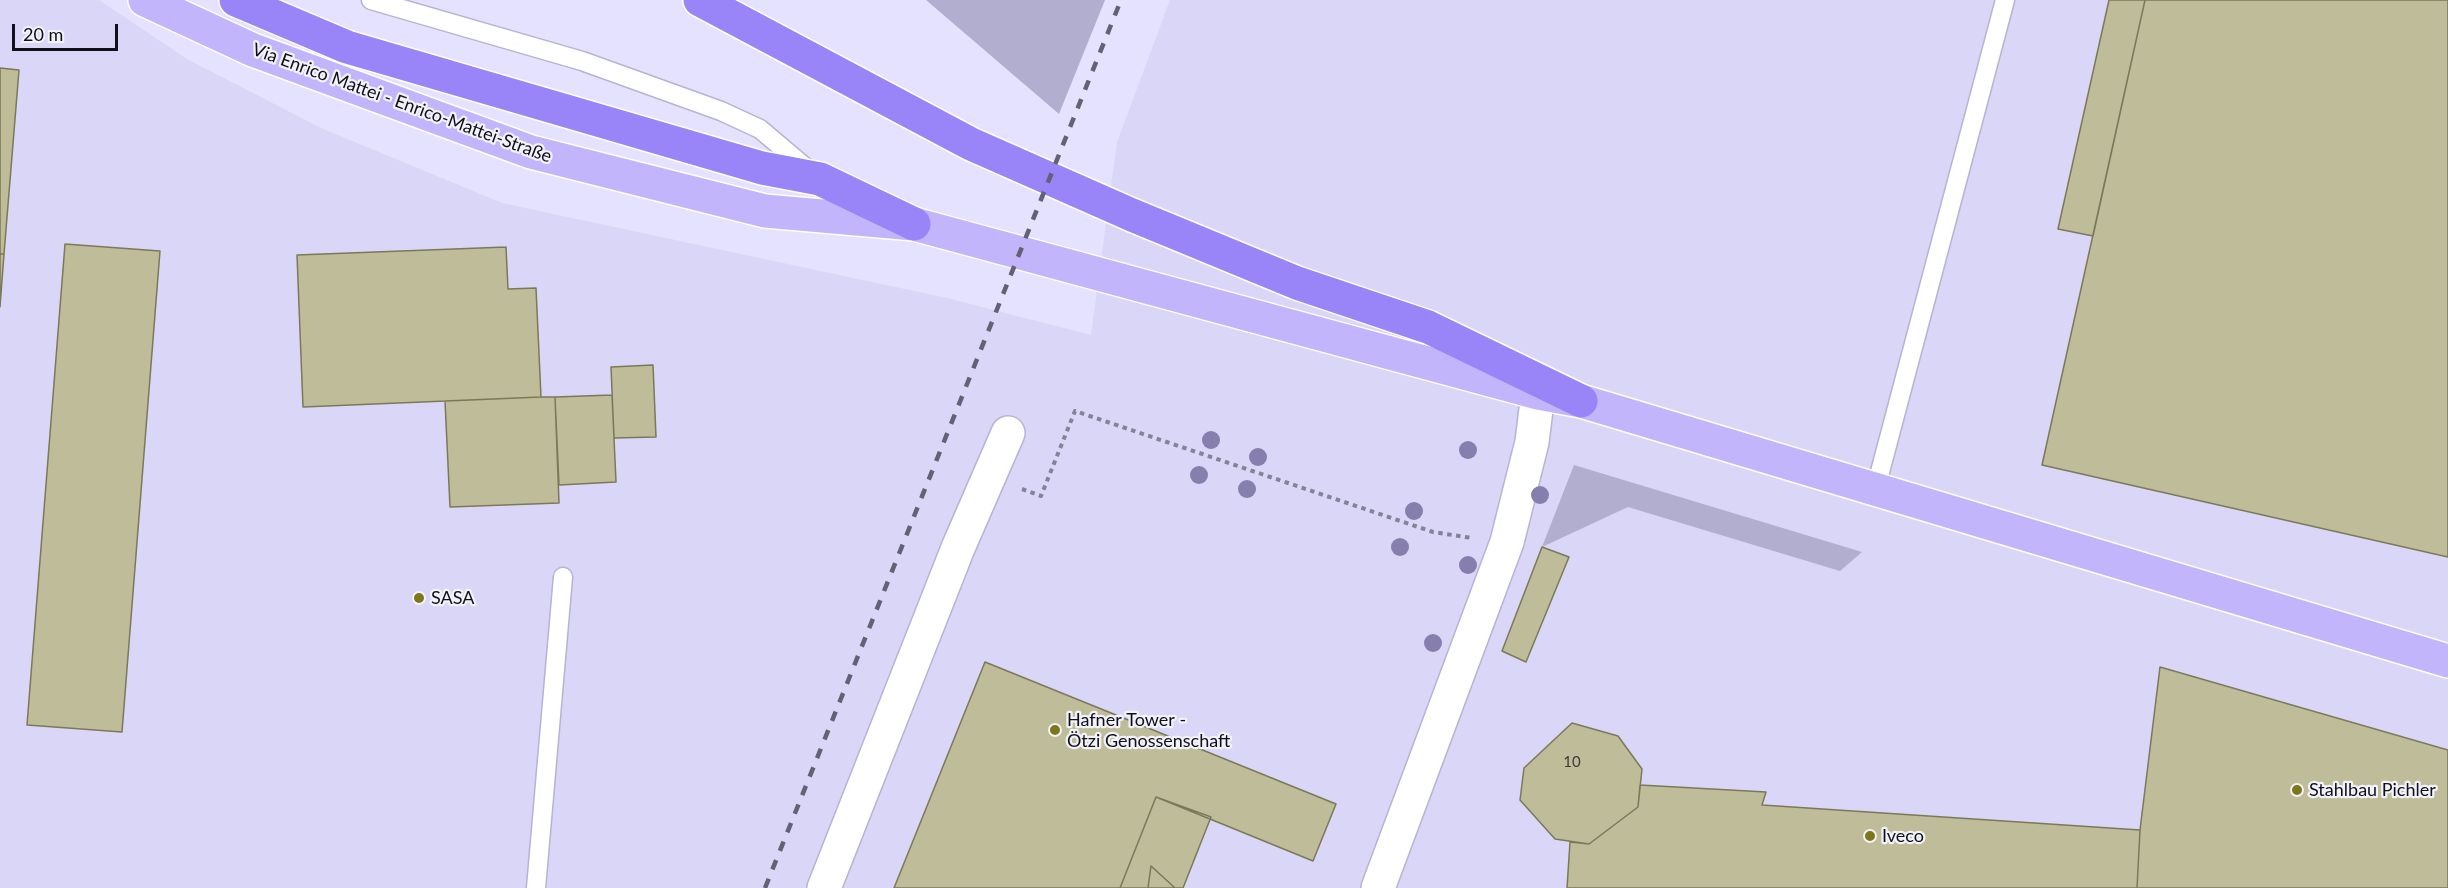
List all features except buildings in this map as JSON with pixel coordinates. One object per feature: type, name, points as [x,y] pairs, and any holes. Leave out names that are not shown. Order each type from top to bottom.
[{"type":"highway","points":[[236,0],[347,47],[762,168],[820,179],[914,224]]},
{"type":"highway","points":[[700,0],[971,144],[1132,215],[1286,278],[1428,327],[1581,401]]},
{"type":"main road","name":"Via Enrico Mattei - Enrico-Mattei-Straße","points":[[145,0],[253,51],[531,152],[765,211],[914,224],[1538,393],[1581,401],[1876,487],[2448,661]]},
{"type":"street","points":[[1378,888],[1507,542],[1532,442],[1538,393]]},
{"type":"street","points":[[824,888],[958,548],[1008,434]]},
{"type":"lane","points":[[371,0],[582,61],[721,111],[760,129],[820,179]]},
{"type":"lane","points":[[1876,487],[2005,0]]},
{"type":"lane","points":[[536,888],[563,577]]},
{"type":"path","points":[[990,478],[1041,496],[1075,411],[1433,532],[1507,542]]},
{"type":"shaded area","points":[[0,0],[99,0],[187,59],[321,128],[502,203],[947,298],[1091,335],[1117,142],[1170,0],[2448,0],[2448,888],[0,888]]},
{"type":"shaded area","points":[[926,0],[1105,0],[1059,114]]},
{"type":"shaded area","points":[[1574,465],[1862,552],[1840,571],[1628,507],[1542,547]]},
{"type":"railway","points":[[765,888],[1121,0]]},
{"type":"place","name":"SASA","points":[[419,598]]},
{"type":"place","name":"Hafner Tower - Ötzi Genossenschaft","points":[[1055,730]]},
{"type":"place","name":"Stahlbau Pichler","points":[[2297,790]]},
{"type":"place","name":"Iveco","points":[[1870,836]]}]
